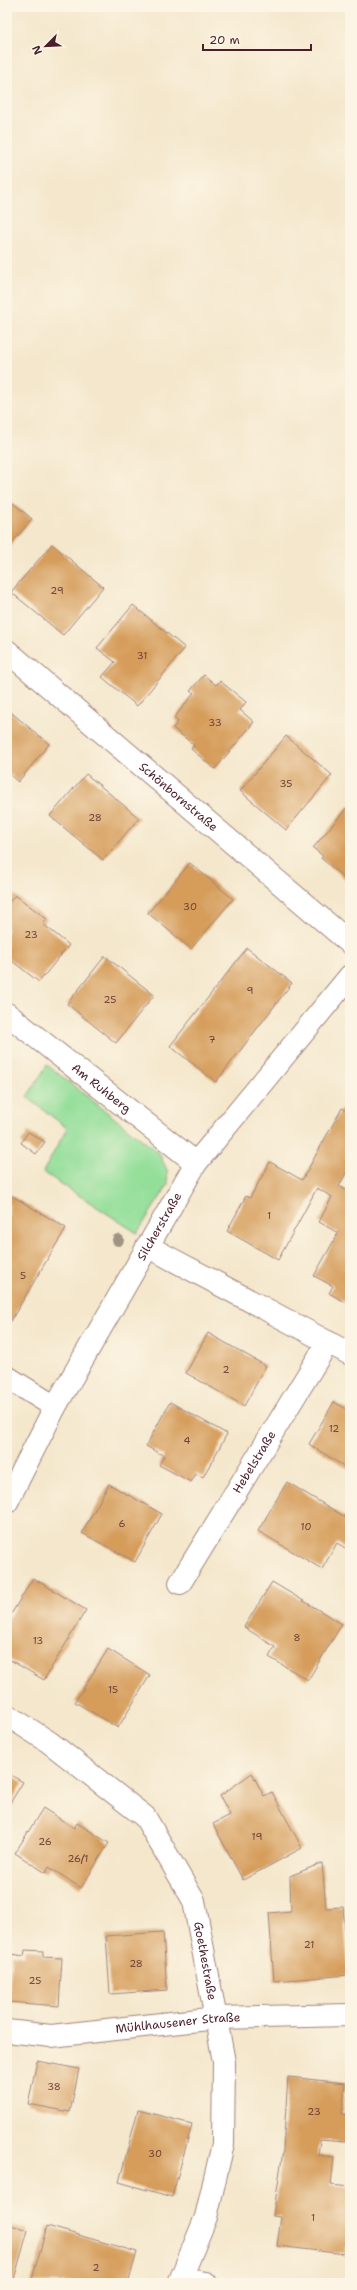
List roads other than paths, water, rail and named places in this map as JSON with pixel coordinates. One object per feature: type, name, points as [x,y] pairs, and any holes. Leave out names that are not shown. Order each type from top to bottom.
[{"type":"street","name":"Schönbornstraße","points":[[7,652],[350,943]]},
{"type":"street","name":"Silcherstraße","points":[[7,1502],[55,1407],[196,1163],[350,976]]},
{"type":"street","name":"Am Ruhberg","points":[[7,1014],[196,1163]]},
{"type":"street","points":[[147,1246],[350,1354]]},
{"type":"street","name":"Hebelstraße","points":[[180,1582],[328,1342]]},
{"type":"street","points":[[7,1377],[55,1407]]},
{"type":"street","name":"Goethestraße","points":[[7,1715],[49,1742],[145,1817],[194,1901],[224,2062],[223,2144],[206,2216],[180,2281]]},
{"type":"street","name":"Mühlhausener Straße","points":[[7,2031],[51,2036],[217,2018],[350,2015]]},
{"type":"street","points":[[180,2281],[206,2283]]}]
